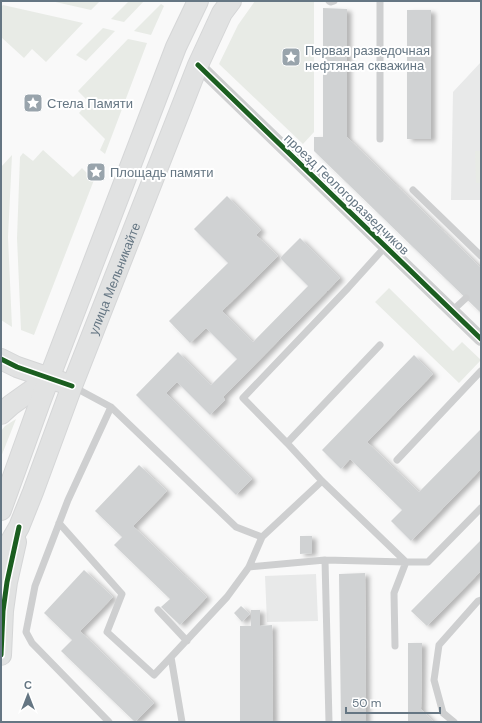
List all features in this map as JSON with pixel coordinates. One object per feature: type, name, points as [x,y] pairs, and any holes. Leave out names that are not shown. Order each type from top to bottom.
[{"type":"main road","name":"улица Мельникайте","points":[[1,510],[49,378],[176,47],[198,1]]},
{"type":"main road","name":"улица Мельникайте","points":[[1,558],[19,526],[72,386],[198,65],[222,13],[231,1]]},
{"type":"main road","points":[[1,359],[17,367],[72,386]]},
{"type":"main road","points":[[1,414],[49,378]]},
{"type":"main road","points":[[1,654],[6,582],[19,526]]},
{"type":"street","name":"проезд Геологоразведчиков","points":[[198,65],[481,339]]},
{"type":"lane","points":[[329,1],[334,1]]},
{"type":"lane","points":[[380,1],[380,139]]},
{"type":"lane","points":[[413,190],[481,256]]},
{"type":"lane","points":[[385,246],[348,288],[243,398],[322,481],[406,562]]},
{"type":"lane","points":[[452,311],[466,298]]},
{"type":"lane","points":[[287,443],[380,345]]},
{"type":"lane","points":[[397,460],[481,371]]},
{"type":"lane","points":[[72,386],[111,407],[236,527],[262,537]]},
{"type":"lane","points":[[109,722],[32,643],[26,632],[35,586],[59,523],[111,407]]},
{"type":"lane","points":[[59,523],[122,594],[107,632],[154,675],[228,597],[249,568],[262,537],[322,481]]},
{"type":"lane","points":[[249,568],[325,560],[428,562],[481,508]]},
{"type":"lane","points":[[325,560],[329,722]]},
{"type":"lane","points":[[395,646],[394,593],[406,562]]},
{"type":"lane","points":[[454,722],[443,713],[434,680],[439,645],[478,601],[481,600]]},
{"type":"lane","points":[[158,610],[187,641]]},
{"type":"lane","points":[[171,657],[182,722]]},
{"type":"shaded area","points":[[51,1],[100,1],[91,10]]},
{"type":"shaded area","points":[[129,1],[144,1],[124,22],[111,19]]},
{"type":"shaded area","points":[[255,1],[314,1],[314,132],[303,144],[219,64],[238,25]]},
{"type":"shaded area","points":[[161,4],[164,6],[151,35],[134,31]]},
{"type":"shaded area","points":[[3,5],[83,23],[46,62],[32,49],[24,58],[1,37],[1,7]]},
{"type":"shaded area","points":[[103,28],[115,31],[86,61],[76,55]]},
{"type":"shaded area","points":[[128,39],[147,43],[105,154],[100,150],[105,139],[79,113],[89,102],[78,91]]},
{"type":"shaded area","points":[[481,62],[481,200],[451,200],[453,92]]},
{"type":"shaded area","points":[[43,150],[73,177],[82,168],[94,180],[34,335],[21,330],[17,238],[20,157],[23,153],[33,161]]},
{"type":"shaded area","points":[[475,151],[481,151],[481,183],[476,183]]},
{"type":"shaded area","points":[[12,155],[8,237],[12,327],[1,320],[1,167]]},
{"type":"shaded area","points":[[389,288],[453,351],[462,342],[481,360],[459,383],[375,302]]},
{"type":"shaded area","points":[[16,419],[1,457],[1,431],[5,426]]},
{"type":"shaded area","points":[[316,574],[318,621],[267,622],[265,576]]},
{"type":"building","points":[[323,8],[347,9],[347,137],[481,268],[481,313],[314,151],[314,137],[323,137]]},
{"type":"building","points":[[407,10],[431,10],[431,139],[407,139]]},
{"type":"building","points":[[227,196],[261,230],[256,235],[278,256],[222,311],[253,342],[308,286],[280,258],[300,238],[340,278],[223,397],[225,400],[210,415],[177,382],[166,393],[252,479],[236,495],[136,395],[178,352],[211,385],[237,359],[206,328],[190,343],[169,321],[228,263],[194,229]]},
{"type":"building","points":[[414,355],[433,374],[367,442],[419,492],[481,429],[481,469],[411,541],[391,521],[402,510],[350,459],[341,469],[322,450]]},
{"type":"building","points":[[139,465],[167,491],[133,526],[207,597],[180,625],[161,607],[170,599],[114,545],[122,537],[95,511]]},
{"type":"building","points":[[300,536],[312,536],[312,553],[300,554]]},
{"type":"building","points":[[481,540],[481,571],[427,626],[411,611]]},
{"type":"building","points":[[84,570],[113,597],[80,631],[154,703],[135,722],[61,651],[72,640],[44,613]]},
{"type":"building","points":[[365,573],[366,722],[341,722],[339,574]]},
{"type":"building","points":[[241,606],[250,614],[242,622],[234,613]]},
{"type":"building","points":[[251,610],[260,610],[260,626],[272,625],[273,722],[240,722],[240,626],[251,626]]},
{"type":"building","points":[[408,643],[422,643],[421,709],[434,722],[408,722]]},
{"type":"cycle path","points":[[198,65],[481,339]]},
{"type":"cycle path","points":[[1,359],[17,367],[72,386]]},
{"type":"cycle path","points":[[1,655],[3,611],[7,582],[19,527]]},
{"type":"place","name":"Первая разведочная нефтяная скважина","points":[[291,57]]},
{"type":"place","name":"Стела Памяти","points":[[33,103]]},
{"type":"place","name":"Площадь памяти","points":[[96,172]]}]
